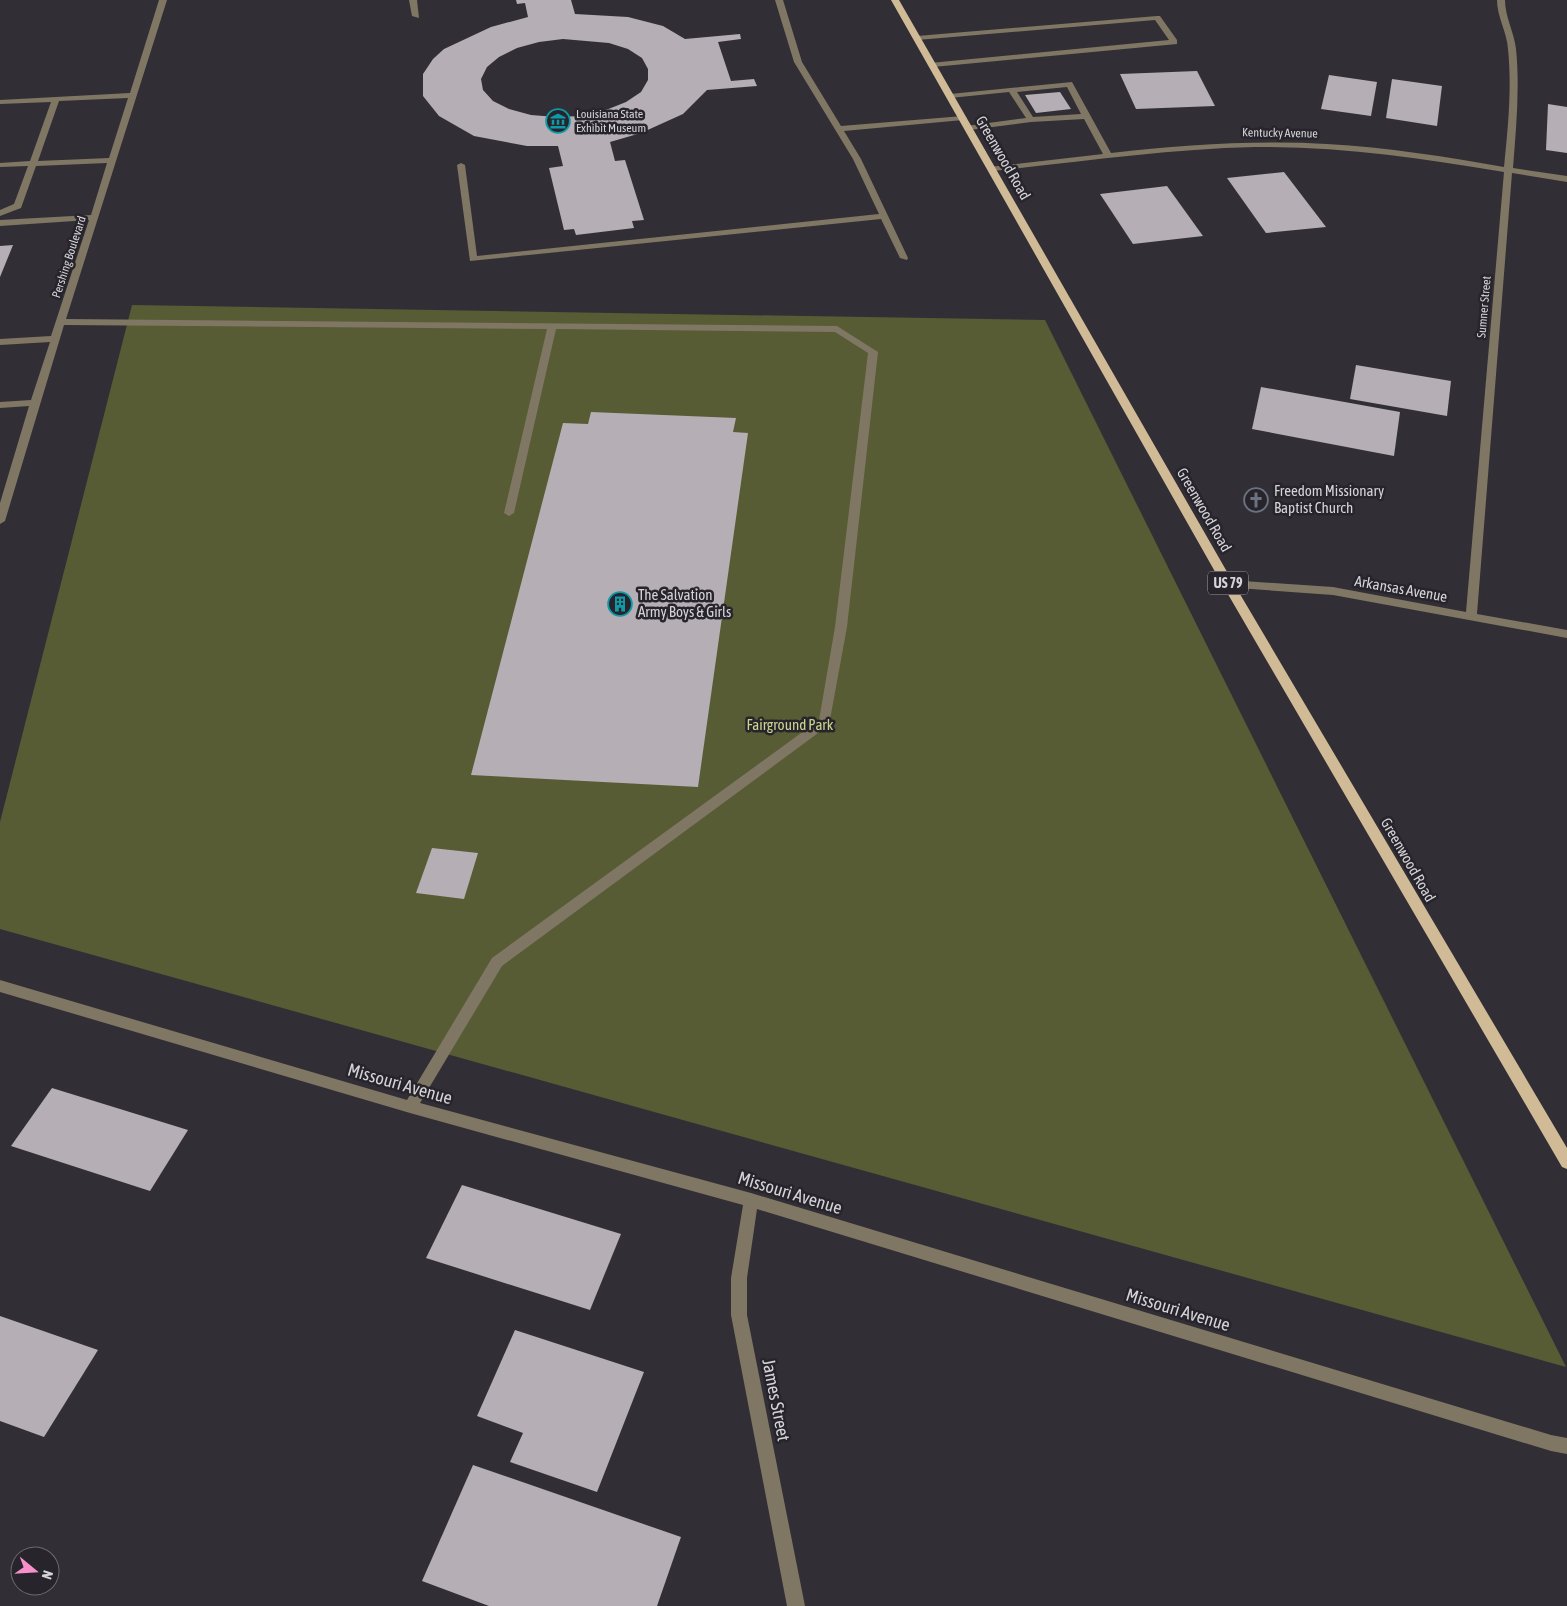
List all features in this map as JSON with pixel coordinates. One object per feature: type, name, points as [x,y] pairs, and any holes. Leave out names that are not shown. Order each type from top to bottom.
[{"type":"main road","name":"Greenwood Road","points":[[896,0],[1228,584],[1567,1162]]},
{"type":"street","name":"Pershing Boulevard","points":[[1,516],[163,0]]},
{"type":"street","points":[[413,0],[416,16]]},
{"type":"street","points":[[779,0],[798,62],[857,159],[904,258]]},
{"type":"street","name":"Sumner Street","points":[[1471,617],[1515,89],[1512,46],[1501,9],[1501,0]]},
{"type":"street","points":[[917,38],[1157,18],[1174,42],[933,65]]},
{"type":"street","points":[[950,96],[1069,84],[1109,157]]},
{"type":"street","points":[[1011,90],[1030,120]]},
{"type":"street","points":[[0,102],[133,95]]},
{"type":"street","points":[[0,213],[18,206],[35,164],[56,99]]},
{"type":"street","points":[[969,128],[1030,120],[1087,116]]},
{"type":"street","points":[[839,129],[963,118]]},
{"type":"street","name":"Kentucky Avenue","points":[[992,169],[1217,146],[1295,144],[1376,152],[1567,179]]},
{"type":"street","points":[[0,165],[112,160]]},
{"type":"street","points":[[461,165],[473,259],[884,216]]},
{"type":"street","points":[[0,223],[94,217]]},
{"type":"street","points":[[61,322],[837,329],[873,352],[841,627],[825,722],[498,962],[410,1107]]},
{"type":"street","points":[[509,513],[552,327]]},
{"type":"street","points":[[0,342],[56,339]]},
{"type":"street","points":[[0,405],[35,403]]},
{"type":"street","name":"Arkansas Avenue","points":[[1228,584],[1333,592],[1567,634]]},
{"type":"street","name":"Missouri Avenue","points":[[0,986],[410,1107],[751,1200],[1551,1443],[1567,1446]]},
{"type":"street","name":"James Street","points":[[751,1200],[739,1278],[739,1315],[796,1606]]},
{"type":"green space","name":"Fairground Park","points":[[132,305],[1045,320],[1566,1367],[0,929],[0,822]]},
{"type":"building","name":"Louisiana State Exhibit Museum","points":[[516,0],[571,0],[575,14],[628,17],[663,26],[685,39],[740,34],[741,39],[718,42],[731,81],[754,79],[757,86],[707,90],[683,114],[641,133],[610,142],[615,161],[625,160],[644,220],[632,221],[634,228],[576,235],[574,229],[564,230],[549,168],[563,166],[558,146],[527,146],[474,136],[439,116],[423,96],[423,74],[433,59],[444,49],[491,27],[528,17],[525,3],[517,4]],"holes":[[[563,39],[609,43],[628,49],[642,58],[648,69],[648,80],[641,92],[626,102],[606,110],[582,116],[556,117],[531,115],[509,109],[493,101],[483,90],[481,79],[487,67],[499,57],[517,48],[539,42]]]},
{"type":"building","points":[[1197,71],[1215,106],[1136,109],[1120,74]]},
{"type":"building","points":[[1329,75],[1377,82],[1371,116],[1321,109]]},
{"type":"building","points":[[1392,79],[1442,86],[1437,126],[1386,118]]},
{"type":"building","points":[[1060,92],[1071,109],[1036,113],[1025,95]]},
{"type":"building","points":[[1548,104],[1567,107],[1567,153],[1546,150]]},
{"type":"building","points":[[1284,172],[1326,227],[1266,233],[1227,178]]},
{"type":"building","points":[[1167,186],[1203,236],[1133,244],[1100,194]]},
{"type":"building","points":[[13,245],[0,277],[0,246]]},
{"type":"building","points":[[1356,365],[1451,381],[1447,416],[1350,399]]},
{"type":"building","points":[[1261,387],[1400,412],[1394,456],[1252,429]]},
{"type":"building","name":"The Salvation Army Boys & Girls","points":[[591,412],[736,418],[733,432],[748,433],[698,787],[471,775],[563,423],[588,424]]},
{"type":"building","points":[[432,848],[478,853],[464,899],[416,893]]},
{"type":"building","points":[[52,1088],[188,1130],[150,1191],[11,1146]]},
{"type":"building","points":[[462,1185],[621,1234],[590,1310],[426,1258]]},
{"type":"building","points":[[0,1316],[98,1350],[44,1437],[0,1421]]},
{"type":"building","points":[[515,1330],[644,1372],[597,1492],[510,1462],[523,1433],[477,1416]]},
{"type":"building","points":[[473,1465],[681,1537],[657,1606],[489,1606],[422,1581]]},
{"type":"place","name":"Louisiana State Exhibit Museum","points":[[558,121]]},
{"type":"place","name":"Freedom Missionary Baptist Church","points":[[1256,500]]},
{"type":"place","name":"The Salvation Army Boys & Girls","points":[[620,604]]}]
